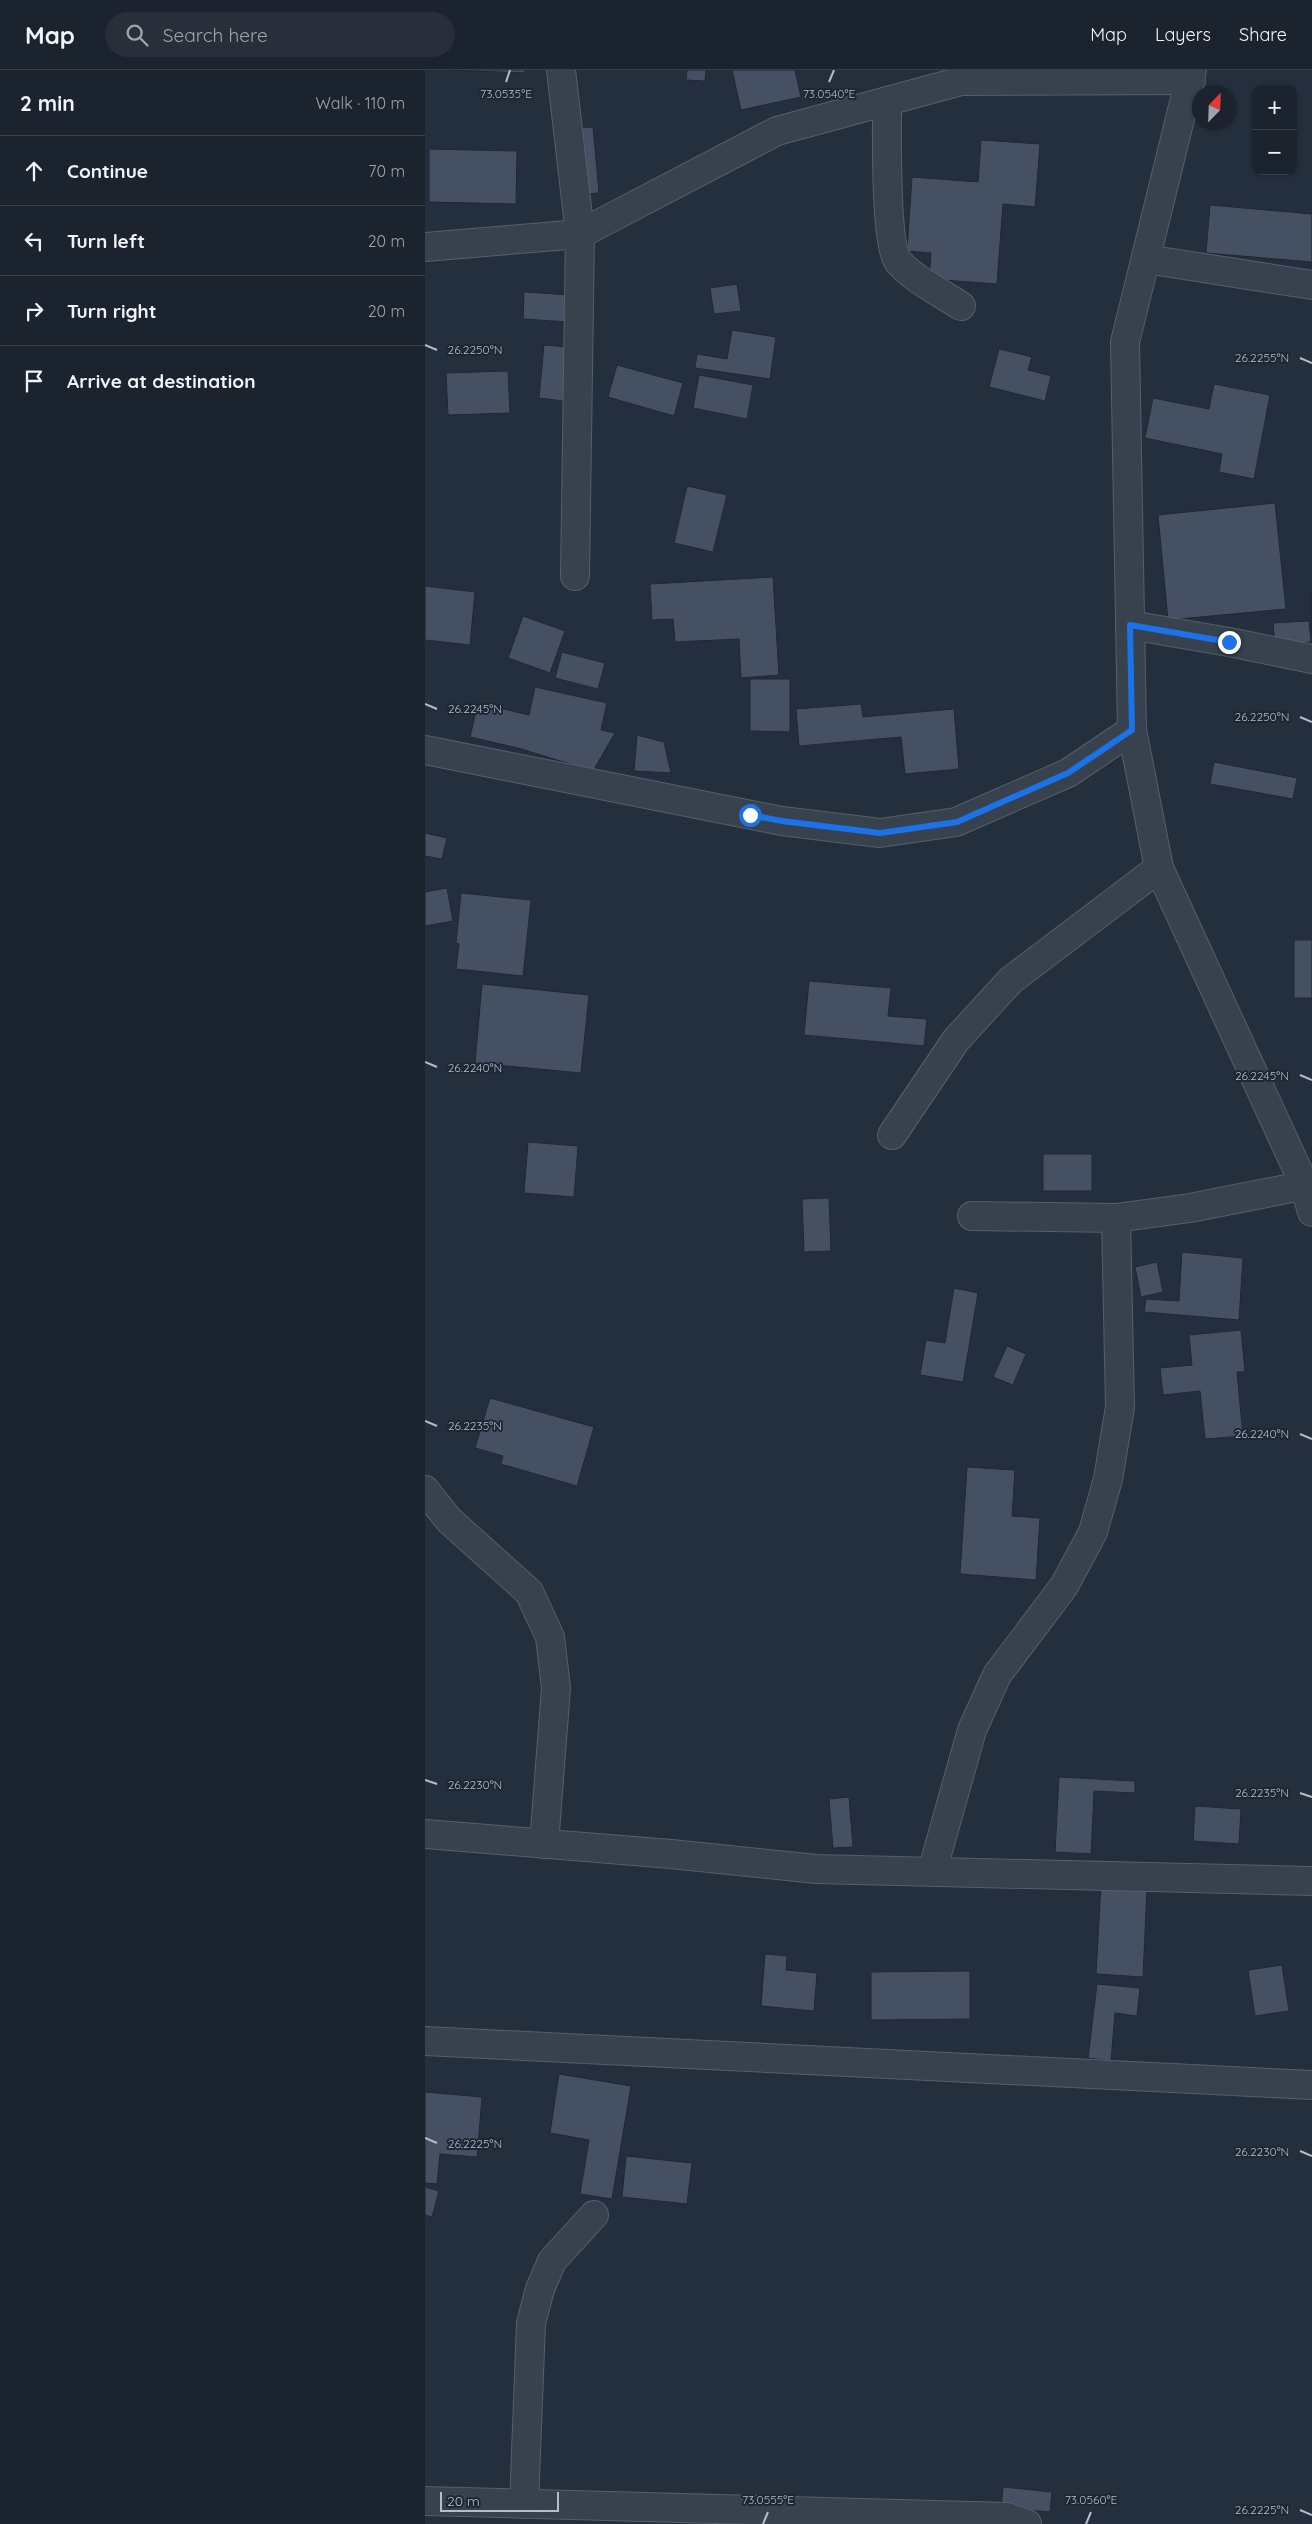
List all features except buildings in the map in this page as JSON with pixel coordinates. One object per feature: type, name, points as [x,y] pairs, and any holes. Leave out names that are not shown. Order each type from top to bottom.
[{"type":"street","points":[[561,70],[580,234],[575,576]]},
{"type":"street","points":[[425,247],[580,234],[777,131],[961,81],[1192,75],[1125,342],[1132,730],[1159,868],[1308,1184],[1312,1212]]},
{"type":"street","points":[[887,101],[890,231],[898,261],[923,282],[961,306]]},
{"type":"street","points":[[1146,259],[1312,284]]},
{"type":"street","points":[[1130,625],[1312,659]]},
{"type":"street","points":[[425,750],[782,821],[880,833],[957,822],[1068,773],[1132,730]]},
{"type":"street","points":[[892,1135],[956,1040],[1011,980],[1159,868]]},
{"type":"street","points":[[972,1216],[1117,1218],[1190,1208],[1308,1184]]},
{"type":"street","points":[[932,1872],[972,1730],[997,1675],[1064,1586],[1093,1532],[1108,1478],[1120,1407],[1117,1218]]},
{"type":"street","points":[[425,1490],[449,1520],[529,1592],[550,1637],[556,1688],[544,1844]]},
{"type":"street","points":[[425,1834],[816,1869],[1312,1881]]},
{"type":"street","points":[[425,2042],[1312,2084]]},
{"type":"street","points":[[524,2504],[531,2322],[540,2289],[552,2261],[594,2215]]},
{"type":"street","points":[[425,2501],[524,2504],[744,2518],[1007,2518],[1027,2524]]},
{"type":"route","points":[[750,815],[782,821],[880,833],[957,822],[1068,773],[1132,730],[1130,625],[1229,642]]}]
